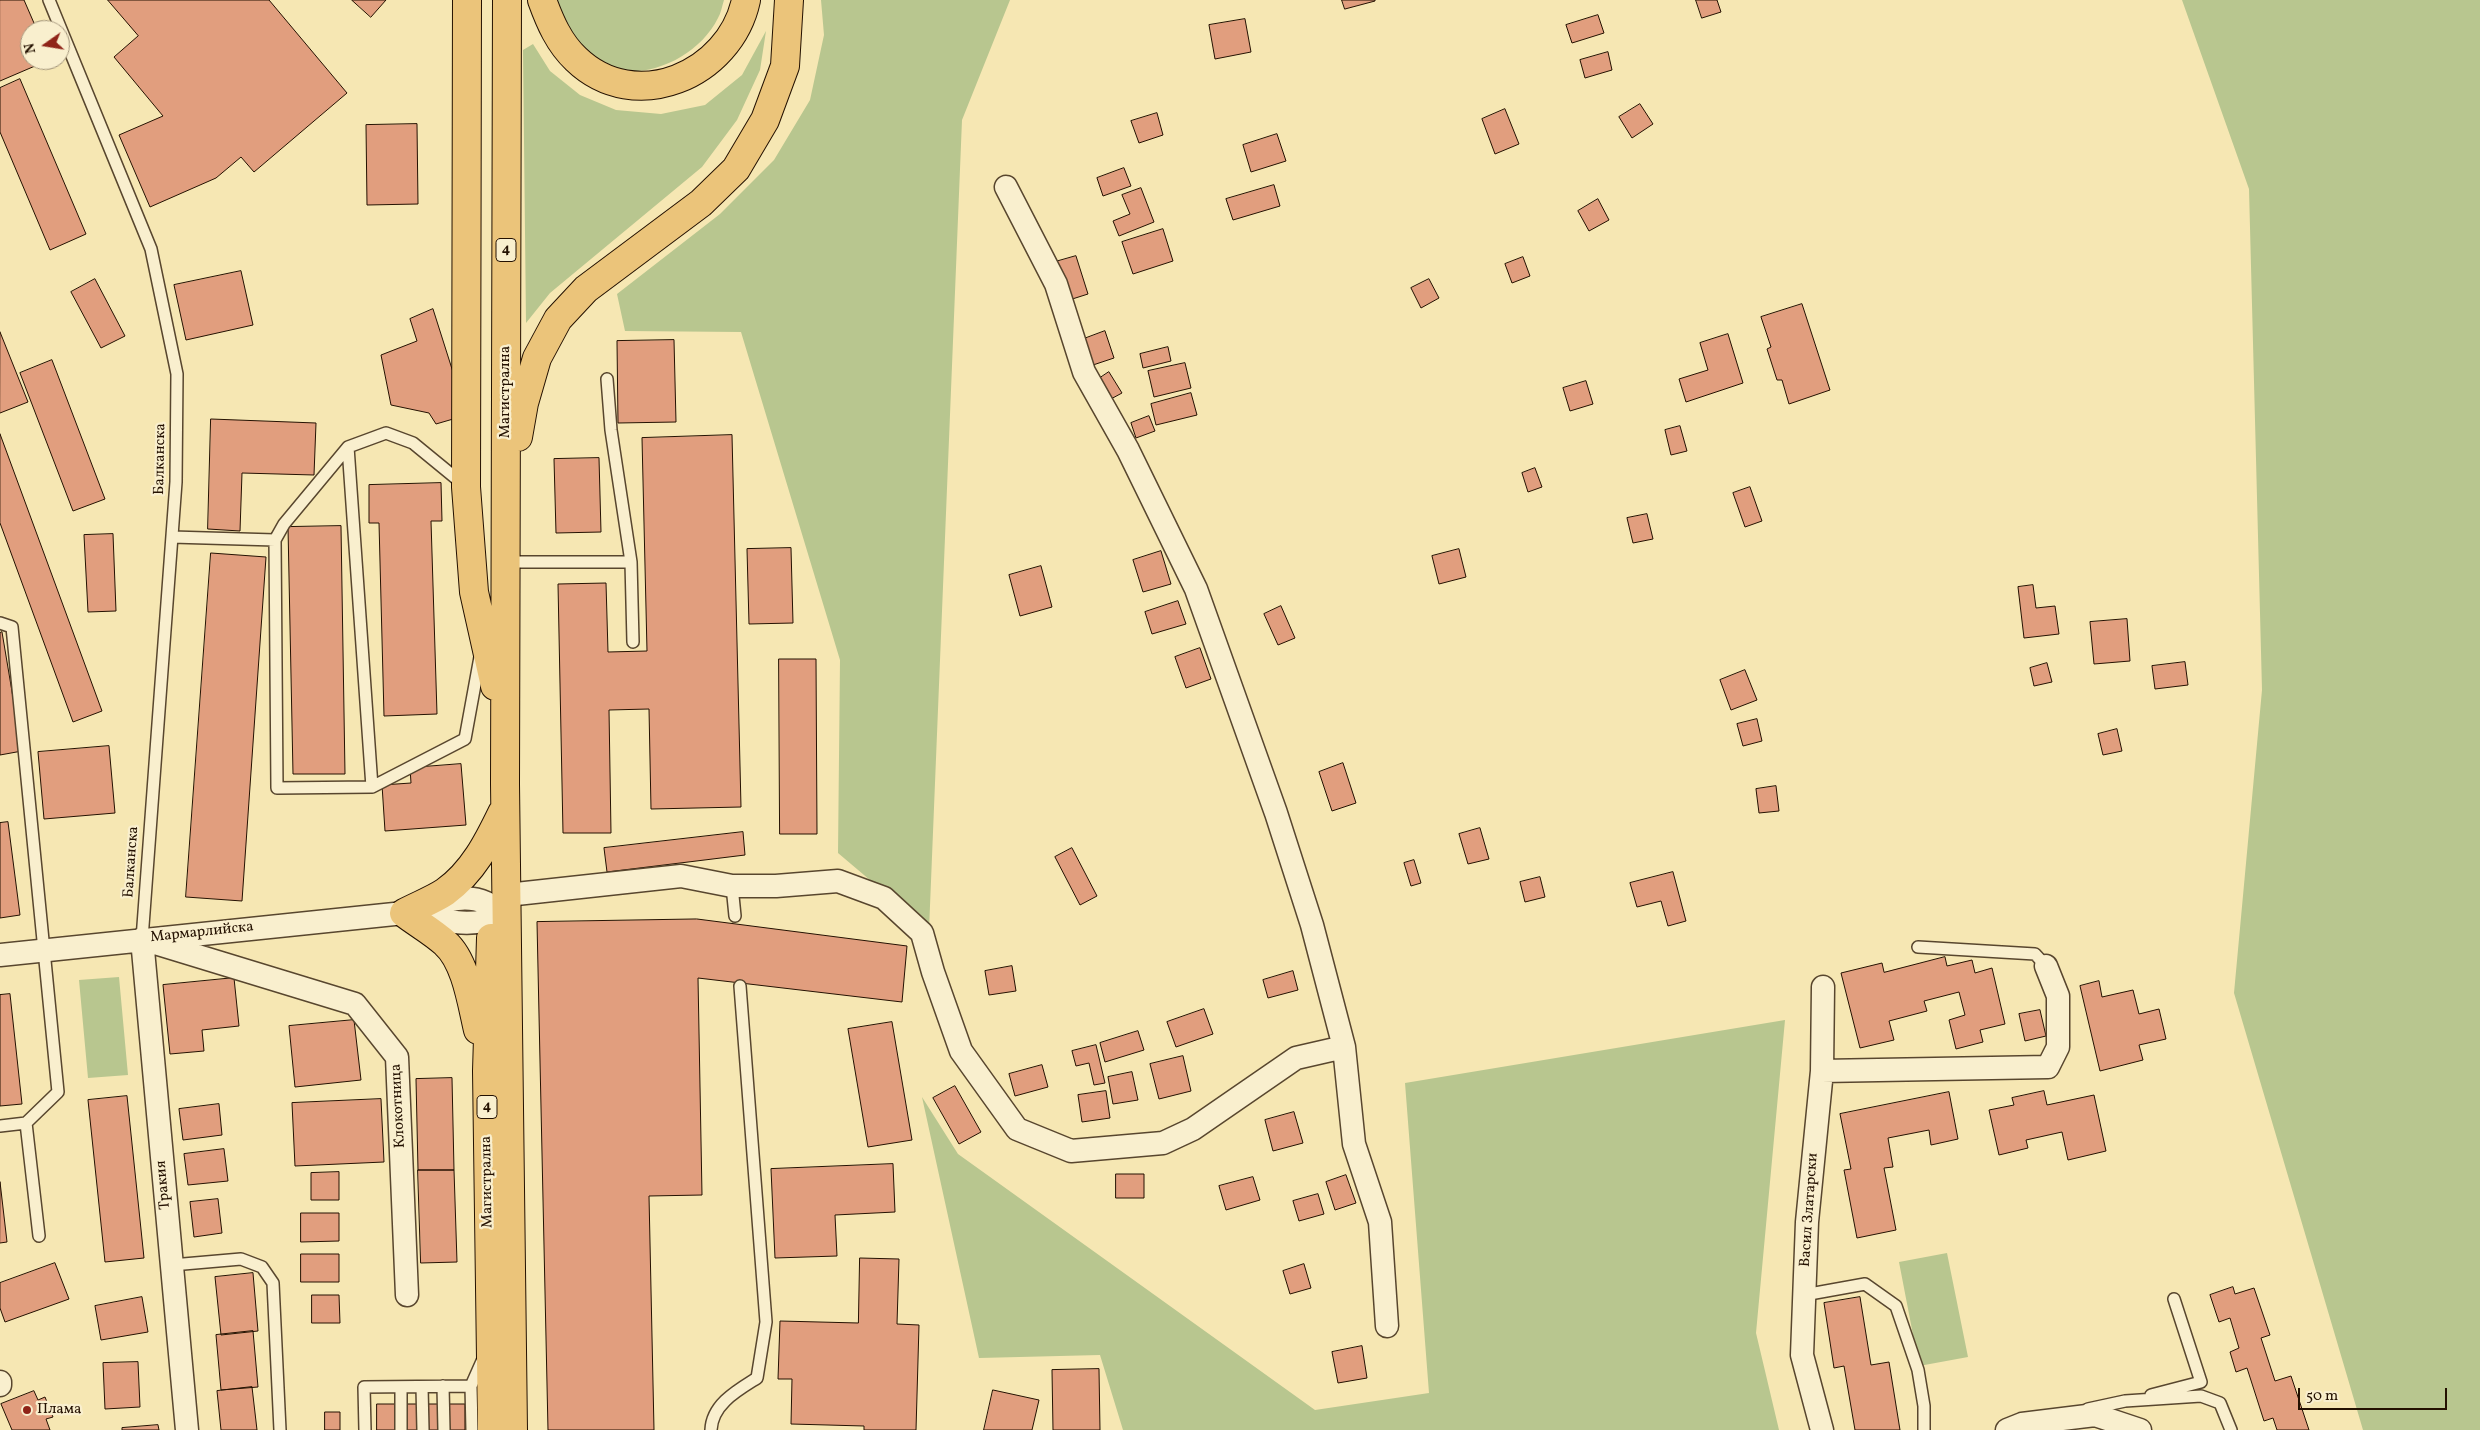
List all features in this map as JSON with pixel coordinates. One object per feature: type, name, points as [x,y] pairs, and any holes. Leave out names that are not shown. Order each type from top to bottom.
[{"type":"main road","points":[[467,0],[466,486],[474,592],[505,730]]},
{"type":"main road","name":"Магистрална","points":[[492,1430],[486,1071],[489,953],[501,912],[505,784],[507,0]]},
{"type":"main road","points":[[542,0],[550,21],[563,43],[577,59],[592,71],[611,80],[632,85],[655,85],[695,72],[723,48],[734,30],[746,0]]},
{"type":"main road","points":[[506,500],[524,403],[535,367],[558,320],[586,289],[700,203],[736,169],[765,120],[785,66],[789,0]]},
{"type":"main road","name":"Магистрална","points":[[505,784],[502,813],[501,912],[513,1430]]},
{"type":"main road","points":[[486,1071],[465,976],[447,944],[404,913],[445,892],[459,880],[476,861],[502,813]]},
{"type":"street","points":[[1006,187],[1056,284],[1084,372],[1128,450],[1196,590],[1276,813],[1312,925],[1344,1047],[1354,1144],[1380,1222],[1387,1326]]},
{"type":"street","name":"Мармарлийска","points":[[0,955],[404,913],[458,923],[476,923],[501,912],[681,876],[732,886],[776,886],[838,881],[884,898],[922,933],[933,972],[961,1051],[1017,1129],[1070,1150],[1163,1143],[1193,1129],[1296,1058],[1344,1047]]},
{"type":"street","name":"Тракия","points":[[142,939],[187,1430]]},
{"type":"street","name":"Клокотница","points":[[142,939],[354,1004],[397,1057],[407,1294]]},
{"type":"street","points":[[1822,1072],[2048,1067],[2058,1047],[2058,996],[2046,966]]},
{"type":"street","name":"Васил Златарски","points":[[1822,1430],[1802,1355],[1807,1222],[1822,1072],[1823,987]]},
{"type":"street","points":[[2014,1427],[2095,1415],[2140,1430]]},
{"type":"lane","name":"Балканска","points":[[49,0],[151,249],[177,374],[176,482],[142,939]]},
{"type":"lane","points":[[607,380],[612,430],[631,562],[633,642]]},
{"type":"lane","points":[[466,486],[413,443],[386,433],[348,447],[284,524],[275,540],[277,788],[372,787],[465,740],[484,639]]},
{"type":"lane","points":[[348,447],[372,787]]},
{"type":"lane","points":[[172,538],[275,540]]},
{"type":"lane","points":[[506,562],[631,562]]},
{"type":"lane","points":[[0,623],[12,627],[58,1092],[26,1123],[0,1126]]},
{"type":"lane","points":[[732,886],[735,916]]},
{"type":"lane","points":[[1918,947],[2035,954],[2046,966]]},
{"type":"lane","points":[[711,1430],[711,1423],[728,1396],[757,1378],[766,1322],[740,986]]},
{"type":"lane","points":[[26,1123],[38,1236]]},
{"type":"lane","points":[[172,1265],[240,1259],[262,1267],[273,1283],[280,1430]]},
{"type":"lane","points":[[1804,1295],[1865,1284],[1896,1306],[1918,1370],[1924,1406],[1924,1430]]},
{"type":"lane","points":[[2014,1427],[2201,1382],[2174,1299]]},
{"type":"lane","points":[[472,1430],[471,1386],[491,1341]]},
{"type":"lane","points":[[422,1386],[423,1430]]},
{"type":"lane","points":[[443,1386],[444,1430]]},
{"type":"lane","points":[[365,1430],[364,1388],[471,1386]]},
{"type":"lane","points":[[401,1387],[402,1430]]},
{"type":"lane","points":[[2125,1401],[2201,1396],[2220,1403],[2231,1430]]},
{"type":"green space","points":[[550,0],[724,0],[721,12],[709,33],[696,46],[666,64],[649,70],[631,72],[597,65],[582,54],[569,36]]},
{"type":"green space","points":[[821,0],[1010,0],[962,120],[929,930],[838,853],[840,660],[741,332],[625,331],[617,294],[720,214],[774,160],[810,100],[824,35]]},
{"type":"green space","points":[[2182,0],[2480,0],[2480,1430],[2363,1430],[2234,993],[2262,690],[2249,189]]},
{"type":"green space","points":[[766,31],[760,70],[737,120],[702,167],[550,293],[526,323],[523,50],[533,44],[550,71],[580,95],[616,110],[661,114],[705,105],[742,75]]},
{"type":"green space","points":[[119,977],[128,1075],[88,1078],[79,980]]},
{"type":"green space","points":[[1785,1020],[1756,1333],[1779,1430],[1123,1430],[1100,1355],[979,1358],[922,1097],[958,1154],[1315,1410],[1429,1393],[1405,1083]]},
{"type":"green space","points":[[1947,1253],[1968,1357],[1919,1366],[1899,1262]]},
{"type":"building","points":[[0,0],[24,0],[33,20],[20,20],[20,70],[26,70],[0,81]]},
{"type":"building","points":[[108,0],[269,0],[347,93],[254,172],[241,157],[216,178],[150,207],[119,135],[163,116],[114,57],[138,36]]},
{"type":"building","points":[[352,0],[386,0],[371,17]]},
{"type":"building","points":[[1342,0],[1375,0],[1375,1],[1345,9]]},
{"type":"building","points":[[1696,0],[1717,0],[1721,12],[1702,18]]},
{"type":"building","points":[[1598,15],[1604,33],[1572,43],[1566,25]]},
{"type":"building","points":[[1245,19],[1251,52],[1215,59],[1209,25]]},
{"type":"building","points":[[1608,52],[1612,70],[1585,78],[1580,60]]},
{"type":"building","points":[[20,79],[86,234],[50,250],[0,132],[0,88]]},
{"type":"building","points":[[1640,104],[1653,124],[1632,138],[1619,117]]},
{"type":"building","points":[[1505,109],[1519,144],[1495,154],[1482,119]]},
{"type":"building","points":[[1157,113],[1163,135],[1139,143],[1131,121]]},
{"type":"building","points":[[417,124],[418,204],[367,205],[366,125]]},
{"type":"building","points":[[1277,134],[1286,161],[1251,172],[1243,145]]},
{"type":"building","points":[[1124,168],[1131,186],[1103,196],[1097,178]]},
{"type":"building","points":[[1274,185],[1280,206],[1233,220],[1226,199]]},
{"type":"building","points":[[1141,188],[1154,222],[1119,236],[1113,221],[1130,214],[1122,195]]},
{"type":"building","points":[[1598,199],[1609,220],[1589,231],[1578,211]]},
{"type":"building","points":[[1163,229],[1173,261],[1133,274],[1122,242]]},
{"type":"building","points":[[1076,256],[1088,294],[1066,301],[1055,262]]},
{"type":"building","points":[[1523,257],[1530,276],[1512,283],[1505,264]]},
{"type":"building","points":[[241,271],[253,325],[186,340],[174,285]]},
{"type":"building","points":[[95,279],[125,336],[101,348],[71,292]]},
{"type":"building","points":[[1429,279],[1439,298],[1421,308],[1411,288]]},
{"type":"building","points":[[1802,304],[1830,390],[1789,404],[1782,380],[1777,380],[1767,349],[1771,347],[1761,317]]},
{"type":"building","points":[[433,309],[459,391],[460,417],[436,424],[429,413],[391,405],[381,355],[417,341],[410,319]]},
{"type":"building","points":[[1105,331],[1114,358],[1090,366],[1081,340]]},
{"type":"building","points":[[0,332],[28,402],[0,413]]},
{"type":"building","points":[[1728,334],[1743,383],[1686,402],[1679,379],[1708,370],[1700,343]]},
{"type":"building","points":[[674,340],[676,422],[618,423],[617,341]]},
{"type":"building","points":[[1168,347],[1171,361],[1143,368],[1140,354]]},
{"type":"building","points":[[52,360],[105,499],[73,511],[20,373]]},
{"type":"building","points":[[1185,363],[1191,388],[1154,397],[1148,371]]},
{"type":"building","points":[[1109,372],[1122,393],[1109,400],[1097,380]]},
{"type":"building","points":[[1586,381],[1593,404],[1570,411],[1563,388]]},
{"type":"building","points":[[1191,393],[1197,415],[1156,425],[1151,404]]},
{"type":"building","points":[[1149,416],[1155,431],[1136,438],[1131,423]]},
{"type":"building","points":[[211,419],[316,423],[314,475],[242,473],[240,531],[208,529]]},
{"type":"building","points":[[1680,426],[1687,451],[1671,455],[1665,430]]},
{"type":"building","points":[[0,434],[102,711],[73,722],[0,523]]},
{"type":"building","points":[[732,435],[741,807],[651,809],[649,709],[609,710],[611,833],[563,833],[558,584],[606,583],[608,652],[647,651],[642,438]]},
{"type":"building","points":[[599,458],[601,532],[556,533],[554,459]]},
{"type":"building","points":[[1535,468],[1542,487],[1528,492],[1522,473]]},
{"type":"building","points":[[441,483],[442,521],[431,521],[437,714],[384,716],[379,523],[369,523],[369,485]]},
{"type":"building","points":[[1750,487],[1762,521],[1745,527],[1733,493]]},
{"type":"building","points":[[1647,514],[1653,539],[1633,543],[1627,518]]},
{"type":"building","points":[[341,526],[345,774],[293,774],[288,527]]},
{"type":"building","points":[[113,534],[116,611],[88,612],[84,535]]},
{"type":"building","points":[[791,548],[793,623],[749,624],[747,549]]},
{"type":"building","points":[[1459,549],[1466,577],[1439,584],[1432,556]]},
{"type":"building","points":[[1161,551],[1171,584],[1143,592],[1133,560]]},
{"type":"building","points":[[211,553],[266,557],[242,901],[186,897]]},
{"type":"building","points":[[1041,566],[1052,607],[1020,616],[1009,575]]},
{"type":"building","points":[[2033,585],[2036,608],[2055,606],[2059,634],[2024,638],[2018,587]]},
{"type":"building","points":[[1178,601],[1186,624],[1152,634],[1145,612]]},
{"type":"building","points":[[1281,606],[1295,638],[1278,645],[1264,614]]},
{"type":"building","points":[[2127,619],[2130,661],[2094,664],[2090,622]]},
{"type":"building","points":[[2,632],[22,751],[0,755],[0,633]]},
{"type":"building","points":[[1200,648],[1211,679],[1186,688],[1175,657]]},
{"type":"building","points":[[779,659],[816,659],[817,834],[780,834]]},
{"type":"building","points":[[2185,662],[2188,685],[2155,689],[2152,666]]},
{"type":"building","points":[[2047,663],[2052,682],[2034,686],[2030,668]]},
{"type":"building","points":[[1745,670],[1757,700],[1731,710],[1720,680]]},
{"type":"building","points":[[1757,719],[1762,741],[1743,746],[1737,724]]},
{"type":"building","points":[[2117,729],[2122,751],[2103,755],[2098,734]]},
{"type":"building","points":[[109,746],[115,813],[44,819],[38,752]]},
{"type":"building","points":[[1343,763],[1356,803],[1332,811],[1319,772]]},
{"type":"building","points":[[461,764],[466,825],[385,831],[382,785],[411,783],[410,768]]},
{"type":"building","points":[[1776,786],[1779,811],[1759,813],[1756,789]]},
{"type":"building","points":[[8,822],[20,915],[0,918],[0,823]]},
{"type":"building","points":[[1480,828],[1489,859],[1468,864],[1459,834]]},
{"type":"building","points":[[743,832],[745,855],[607,872],[604,848]]},
{"type":"building","points":[[1072,848],[1097,896],[1080,905],[1055,857]]},
{"type":"building","points":[[1414,860],[1421,883],[1411,886],[1404,863]]},
{"type":"building","points":[[1673,872],[1686,921],[1668,926],[1661,901],[1637,907],[1630,883]]},
{"type":"building","points":[[1540,877],[1545,897],[1525,902],[1520,882]]},
{"type":"building","points":[[697,919],[907,946],[902,1002],[698,978],[702,1195],[649,1196],[654,1430],[548,1430],[537,922]]},
{"type":"building","points":[[1945,957],[1947,966],[1972,960],[1975,973],[1992,968],[2005,1024],[1980,1030],[1983,1042],[1956,1049],[1949,1020],[1965,1015],[1959,992],[1924,1001],[1927,1011],[1889,1021],[1894,1040],[1860,1048],[1841,973],[1882,963],[1884,972]]},
{"type":"building","points":[[1012,966],[1016,991],[989,995],[985,971]]},
{"type":"building","points":[[1293,971],[1298,990],[1268,998],[1263,980]]},
{"type":"building","points":[[234,978],[239,1026],[202,1030],[204,1051],[170,1054],[163,985]]},
{"type":"building","points":[[2099,981],[2102,997],[2133,990],[2139,1014],[2159,1009],[2166,1039],[2139,1045],[2143,1060],[2100,1071],[2080,986]]},
{"type":"building","points":[[10,994],[22,1104],[0,1106],[0,995]]},
{"type":"building","points":[[1204,1009],[1213,1034],[1176,1047],[1167,1022]]},
{"type":"building","points":[[2040,1010],[2046,1036],[2025,1041],[2019,1014]]},
{"type":"building","points":[[354,1020],[361,1080],[295,1087],[289,1026]]},
{"type":"building","points":[[892,1022],[912,1140],[868,1147],[848,1029]]},
{"type":"building","points":[[1138,1031],[1144,1050],[1105,1062],[1100,1043]]},
{"type":"building","points":[[1096,1045],[1105,1083],[1094,1085],[1089,1063],[1076,1066],[1072,1051]]},
{"type":"building","points":[[1183,1056],[1191,1091],[1159,1099],[1150,1064]]},
{"type":"building","points":[[1042,1065],[1048,1087],[1015,1096],[1009,1074]]},
{"type":"building","points":[[1132,1072],[1138,1100],[1113,1104],[1108,1077]]},
{"type":"building","points":[[452,1078],[454,1170],[418,1170],[416,1079]]},
{"type":"building","points":[[955,1086],[981,1132],[959,1144],[933,1098]]},
{"type":"building","points":[[1106,1091],[1110,1118],[1082,1122],[1078,1095]]},
{"type":"building","points":[[2044,1091],[2047,1105],[2094,1095],[2106,1151],[2068,1160],[2062,1132],[2026,1140],[2028,1148],[1999,1155],[1989,1110],[2014,1105],[2012,1098]]},
{"type":"building","points":[[1949,1092],[1958,1139],[1931,1145],[1929,1130],[1888,1138],[1893,1167],[1884,1168],[1896,1230],[1857,1238],[1844,1170],[1851,1169],[1840,1114]]},
{"type":"building","points":[[127,1096],[144,1258],[105,1262],[88,1100]]},
{"type":"building","points":[[381,1099],[384,1162],[295,1166],[292,1103]]},
{"type":"building","points":[[219,1104],[222,1135],[183,1140],[179,1109]]},
{"type":"building","points":[[1294,1112],[1303,1143],[1273,1151],[1265,1120]]},
{"type":"building","points":[[224,1149],[228,1181],[188,1185],[184,1154]]},
{"type":"building","points":[[893,1164],[895,1212],[835,1215],[837,1256],[775,1258],[771,1169]]},
{"type":"building","points":[[418,1170],[454,1170],[457,1262],[421,1263]]},
{"type":"building","points":[[339,1172],[339,1200],[311,1200],[311,1173]]},
{"type":"building","points":[[1116,1174],[1144,1174],[1144,1198],[1116,1198]]},
{"type":"building","points":[[1346,1175],[1356,1203],[1335,1210],[1326,1182]]},
{"type":"building","points":[[1253,1177],[1260,1200],[1226,1210],[1219,1186]]},
{"type":"building","points":[[0,1182],[7,1242],[0,1243]]},
{"type":"building","points":[[1318,1194],[1324,1214],[1299,1221],[1293,1201]]},
{"type":"building","points":[[218,1199],[222,1233],[194,1237],[190,1202]]},
{"type":"building","points":[[301,1213],[339,1213],[339,1241],[301,1242]]},
{"type":"building","points":[[301,1254],[339,1254],[339,1282],[301,1282]]},
{"type":"building","points":[[860,1258],[899,1259],[897,1324],[919,1325],[916,1430],[864,1430],[864,1426],[791,1424],[792,1379],[778,1379],[780,1321],[858,1323]]},
{"type":"building","points":[[55,1263],[69,1299],[5,1322],[0,1308],[0,1283]]},
{"type":"building","points":[[1304,1264],[1311,1288],[1290,1294],[1283,1271]]},
{"type":"building","points":[[253,1273],[258,1331],[221,1335],[215,1277]]},
{"type":"building","points":[[2233,1287],[2235,1294],[2254,1288],[2270,1335],[2261,1338],[2275,1381],[2291,1376],[2309,1430],[2277,1430],[2273,1418],[2264,1421],[2247,1368],[2236,1372],[2230,1352],[2239,1348],[2230,1318],[2219,1322],[2210,1295]]},
{"type":"building","points":[[312,1295],[339,1295],[340,1323],[312,1323]]},
{"type":"building","points":[[142,1297],[148,1332],[101,1340],[95,1306]]},
{"type":"building","points":[[1860,1297],[1871,1365],[1889,1362],[1900,1430],[1855,1430],[1844,1366],[1834,1368],[1824,1303]]},
{"type":"building","points":[[253,1331],[258,1387],[221,1390],[216,1335]]},
{"type":"building","points":[[1362,1346],[1367,1378],[1338,1383],[1332,1352]]},
{"type":"building","points":[[138,1362],[140,1407],[105,1409],[103,1363]]},
{"type":"building","points":[[1099,1369],[1100,1430],[1053,1430],[1052,1370]]},
{"type":"building","points":[[252,1387],[257,1430],[221,1430],[217,1391]]},
{"type":"building","points":[[993,1390],[1039,1400],[1032,1430],[984,1430]]},
{"type":"building","name":"Плама","points":[[34,1391],[38,1400],[45,1397],[53,1417],[46,1419],[50,1430],[12,1430],[1,1404]]},
{"type":"building","points":[[377,1404],[465,1404],[465,1430],[377,1430]]},
{"type":"building","points":[[325,1412],[340,1412],[340,1430],[325,1430]]},
{"type":"building","points":[[158,1425],[159,1430],[122,1430],[122,1428]]},
{"type":"place","name":"Плама","points":[[27,1410]]}]
